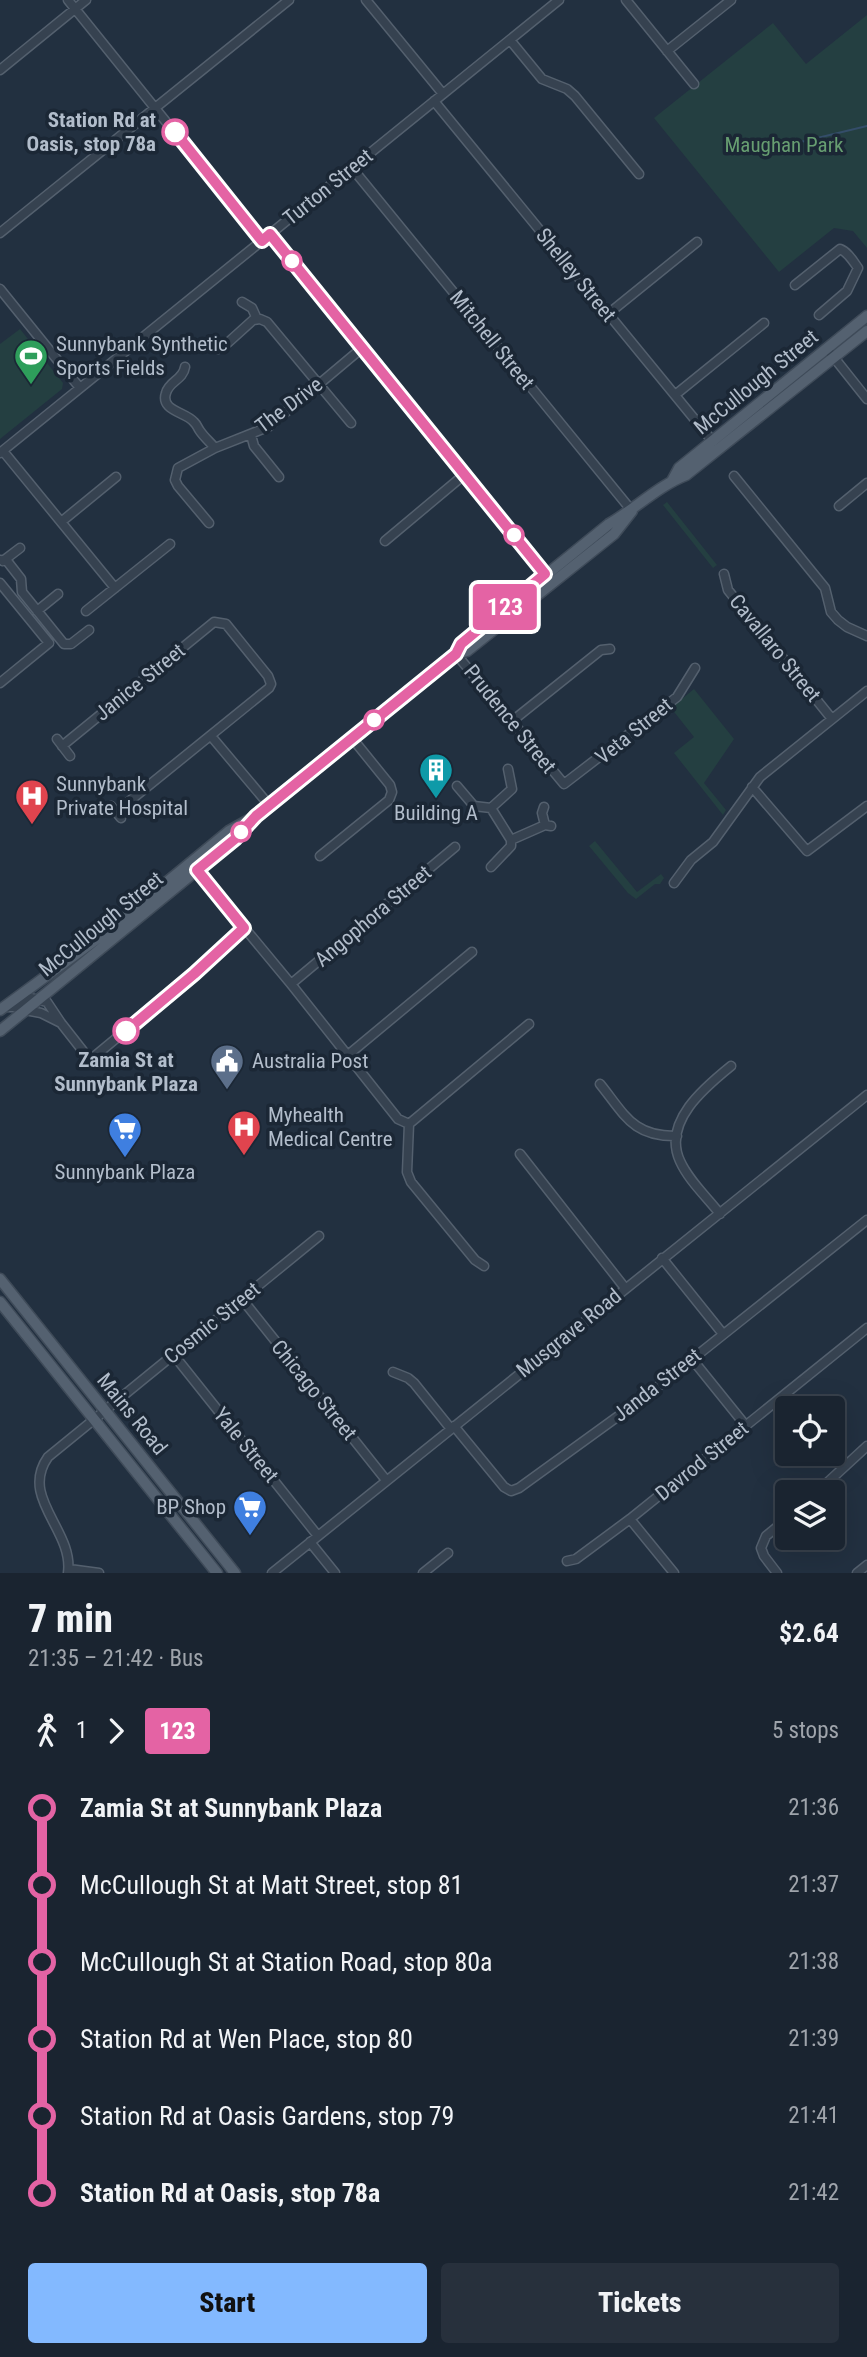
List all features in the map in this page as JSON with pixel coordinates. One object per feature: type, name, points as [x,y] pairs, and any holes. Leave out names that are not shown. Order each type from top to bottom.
[{"type":"main road","name":"McCullough Street","points":[[716,445],[867,316]]},
{"type":"main road","name":"McCullough Street","points":[[456,654],[461,644],[545,574],[609,524],[632,511],[672,481],[679,468],[716,445],[835,359],[867,331]]},
{"type":"main road","name":"McCullough Street","points":[[2,1009],[235,839],[269,805],[456,654],[467,651],[614,534],[632,511]]},
{"type":"main road","name":"McCullough Street","points":[[0,1031],[194,867]]},
{"type":"main road","name":"Mains Road","points":[[0,1279],[235,1573]]},
{"type":"main road","name":"Mains Road","points":[[0,1302],[217,1573]]},
{"type":"street","points":[[68,0],[262,241]]},
{"type":"street","points":[[0,70],[86,0]]},
{"type":"street","points":[[0,233],[289,0]]},
{"type":"street","points":[[366,0],[443,94]]},
{"type":"street","name":"Turton Street","points":[[1,452],[510,40],[546,4],[559,0]]},
{"type":"street","points":[[626,0],[694,84]]},
{"type":"street","points":[[667,51],[731,0]]},
{"type":"street","points":[[510,40],[542,79],[575,96],[639,174]]},
{"type":"street","name":"Shelley Street","points":[[434,101],[716,445]]},
{"type":"street","name":"Mitchell Street","points":[[352,168],[632,511]]},
{"type":"street","points":[[270,234],[553,583]]},
{"type":"street","points":[[608,314],[697,242]]},
{"type":"street","points":[[795,285],[840,249],[845,251],[858,268],[847,292],[818,316]]},
{"type":"street","points":[[0,289],[80,388]]},
{"type":"street","points":[[242,302],[252,308],[257,319]]},
{"type":"street","points":[[213,346],[222,348],[257,319],[267,322],[351,423]]},
{"type":"street","points":[[675,395],[764,323]]},
{"type":"street","name":"The Drive","points":[[209,523],[178,485],[175,474],[178,468],[215,448],[268,427],[362,348]]},
{"type":"street","points":[[828,350],[867,399]]},
{"type":"street","points":[[185,367],[183,376],[169,386],[165,395],[166,402],[172,410],[193,421],[215,448]]},
{"type":"street","points":[[251,435],[254,446],[279,477]]},
{"type":"street","points":[[1,452],[115,588]]},
{"type":"street","points":[[385,541],[465,474]]},
{"type":"street","points":[[734,476],[825,588],[831,612],[847,627],[867,636]]},
{"type":"street","points":[[61,522],[116,477]]},
{"type":"street","points":[[839,506],[867,483]]},
{"type":"street","points":[[86,611],[170,544]]},
{"type":"street","points":[[2,561],[20,548]]},
{"type":"street","points":[[2,561],[7,561],[21,579],[22,592],[64,644],[71,644],[89,631]]},
{"type":"street","name":"Cavallaro Street","points":[[724,574],[728,590],[832,719]]},
{"type":"street","points":[[0,583],[49,643],[0,683]]},
{"type":"street","points":[[37,611],[58,594]]},
{"type":"street","name":"Janice Street","points":[[70,756],[59,742],[214,622],[220,622],[226,624],[268,676],[271,684],[211,736]]},
{"type":"street","points":[[512,722],[601,650],[610,649]]},
{"type":"street","name":"Prudence Street","points":[[456,654],[564,784]]},
{"type":"street","name":"Veta Street","points":[[564,784],[677,697],[695,668]]},
{"type":"street","points":[[674,883],[691,860],[713,842],[760,777],[867,691]]},
{"type":"street","points":[[116,812],[211,736],[269,805]]},
{"type":"street","points":[[320,856],[389,800],[390,785],[352,738]]},
{"type":"street","points":[[457,786],[474,806],[491,808],[512,789],[508,769]]},
{"type":"street","points":[[752,787],[807,851],[867,806]]},
{"type":"street","points":[[511,840],[548,825],[542,813],[544,807]]},
{"type":"street","points":[[491,808],[511,840],[511,846],[491,867]]},
{"type":"street","name":"Angophora Street","points":[[291,984],[455,847]]},
{"type":"street","points":[[194,867],[398,1119],[409,1124]]},
{"type":"street","points":[[2,1009],[15,1007],[29,998],[40,998],[49,1004],[90,1060],[194,974],[244,928]]},
{"type":"street","points":[[348,1055],[472,952]]},
{"type":"street","points":[[25,1010],[43,1014],[61,1023]]},
{"type":"street","points":[[484,1266],[475,1260],[411,1182],[407,1172],[409,1124],[529,1024]]},
{"type":"street","points":[[720,1214],[678,1158],[677,1136],[691,1102],[731,1066]]},
{"type":"street","points":[[600,1084],[625,1116],[643,1132],[662,1137],[677,1136]]},
{"type":"street","name":"Musgrave Road","points":[[272,1573],[867,1095]]},
{"type":"street","points":[[520,1154],[625,1288]]},
{"type":"street","name":"Janda Street","points":[[452,1428],[504,1487],[511,1491],[519,1488],[692,1359],[867,1220]]},
{"type":"street","name":"Cosmic Street","points":[[68,1571],[66,1545],[41,1498],[39,1475],[50,1454],[319,1236]]},
{"type":"street","points":[[662,1258],[723,1334]]},
{"type":"street","name":"Chicago Street","points":[[242,1299],[386,1480]]},
{"type":"street","name":"Davrod Street","points":[[567,1561],[576,1559],[630,1519],[867,1328]]},
{"type":"street","name":"Yale Street","points":[[173,1354],[318,1536]]},
{"type":"street","points":[[692,1359],[746,1426]]},
{"type":"street","points":[[393,1372],[414,1383],[452,1428]]},
{"type":"street","points":[[830,1480],[867,1446]]},
{"type":"street","points":[[630,1519],[674,1573]]},
{"type":"street","points":[[775,1529],[766,1536],[761,1548],[777,1573]]},
{"type":"street","points":[[310,1542],[335,1573]]},
{"type":"street","points":[[423,1573],[448,1553]]},
{"type":"street","points":[[857,1573],[867,1565]]},
{"type":"street","points":[[68,1571],[99,1573]]},
{"type":"green space","name":"Maughan Park","points":[[867,15],[867,248],[853,231],[834,228],[779,272],[654,118],[773,23],[806,64]]},
{"type":"green space","name":"Sunnybank Synthetic Sports Fields","points":[[20,329],[63,383],[62,389],[0,439],[0,344]]},
{"type":"green space","points":[[667,502],[717,565],[713,568],[663,505]]},
{"type":"green space","points":[[694,689],[734,739],[704,783],[726,810],[723,815],[674,753],[694,737],[671,708]]},
{"type":"green space","points":[[595,841],[637,892],[661,874],[664,878],[660,884],[655,884],[636,899],[589,846]]},
{"type":"waterway","points":[[747,143],[780,147],[867,126]]},
{"type":"bus line","name":"123","points":[[126,1031],[244,928],[197,870],[235,839],[256,816],[456,654],[461,644],[545,574],[270,234],[262,241],[175,132]]},
{"type":"place","name":"Station Rd at Oasis, stop 78a","points":[[175,132]]},
{"type":"place","name":"Sunnybank Synthetic Sports Fields","points":[[31,386]]},
{"type":"place","name":"Building A","points":[[436,800]]},
{"type":"place","name":"Sunnybank Private Hospital","points":[[32,826]]},
{"type":"place","name":"Zamia St at Sunnybank Plaza","points":[[126,1031]]},
{"type":"place","name":"Australia Post","points":[[227,1091]]},
{"type":"place","name":"Myhealth Medical Centre","points":[[244,1157]]},
{"type":"place","name":"Sunnybank Plaza","points":[[125,1159]]},
{"type":"place","name":"BP Shop","points":[[250,1537]]}]
